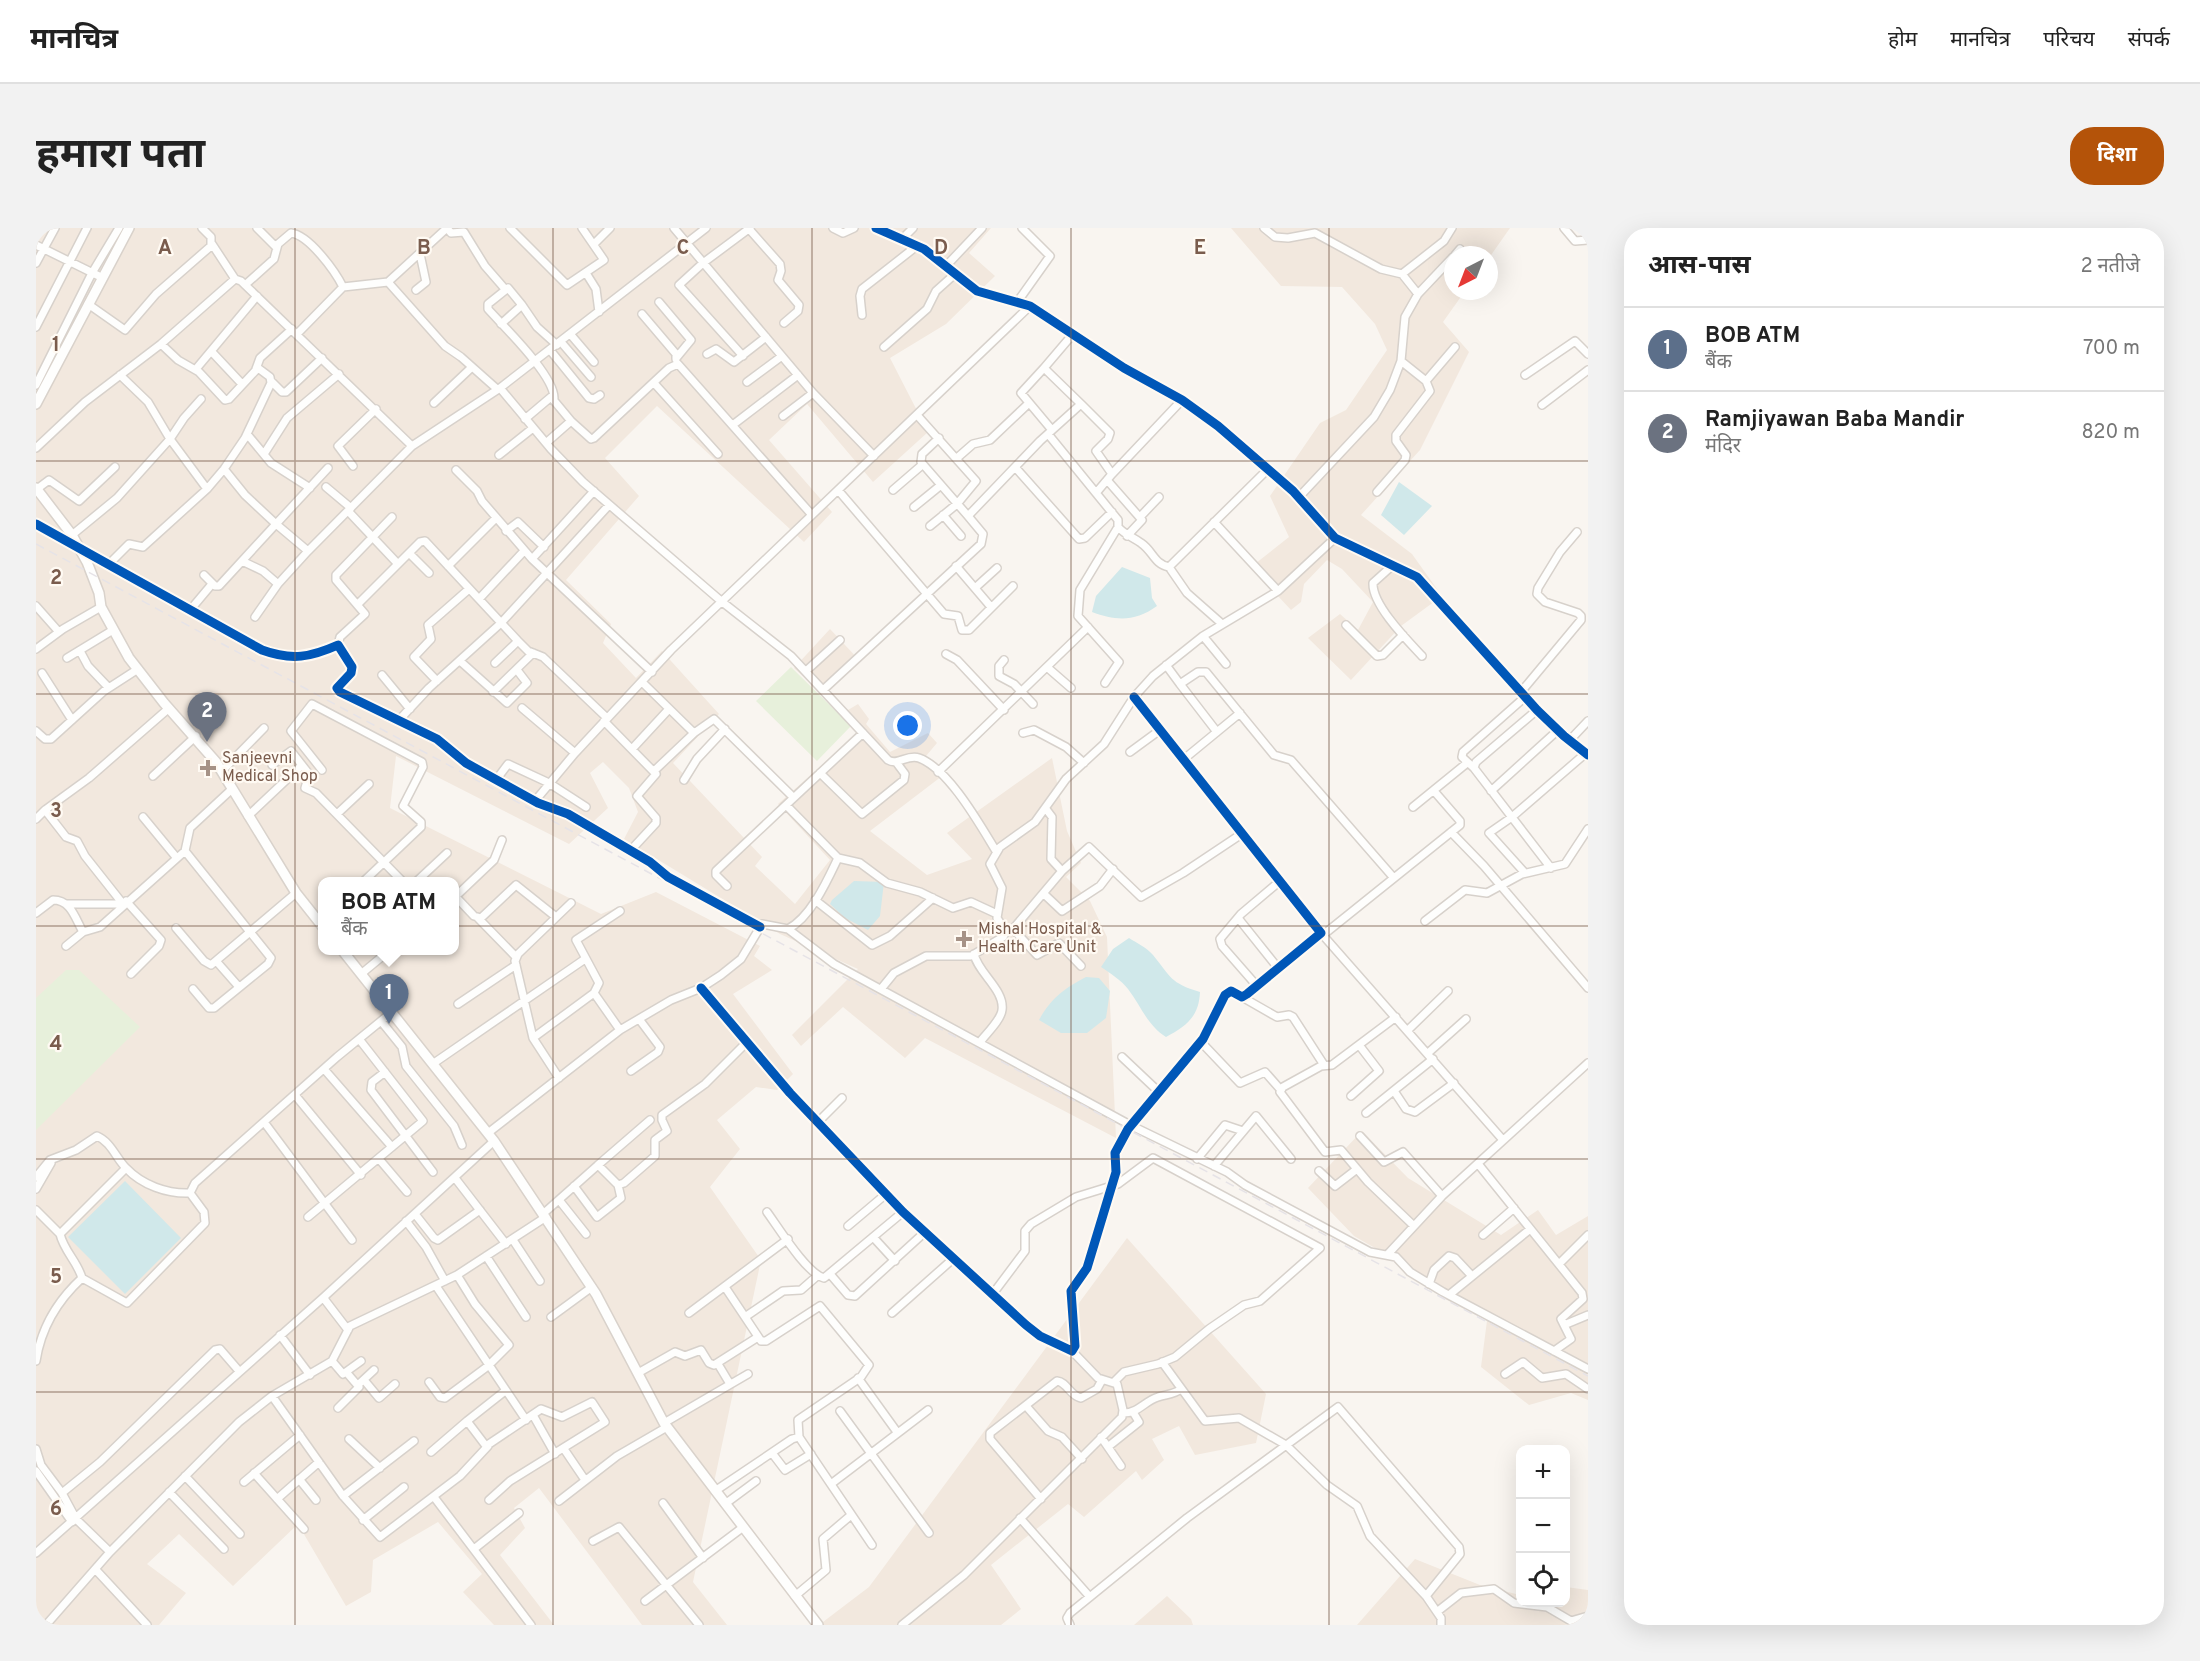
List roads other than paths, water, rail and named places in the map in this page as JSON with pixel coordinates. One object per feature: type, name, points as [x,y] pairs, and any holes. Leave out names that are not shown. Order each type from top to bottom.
[{"type":"street","points":[[36,263],[40,247],[55,228]]},
{"type":"street","points":[[36,327],[87,228]]},
{"type":"street","points":[[36,385],[39,373],[92,273],[119,228]]},
{"type":"street","points":[[36,404],[129,228]]},
{"type":"street","points":[[202,228],[211,237],[212,244],[235,279],[245,285],[295,332],[412,446]]},
{"type":"street","points":[[257,228],[276,247]]},
{"type":"street","points":[[161,344],[178,360],[196,369],[225,400],[230,399],[256,369],[260,358],[295,332],[343,286],[388,282],[447,228],[452,232],[464,232],[485,266],[505,289],[512,291],[537,327],[559,343],[591,377]]},
{"type":"street","points":[[510,228],[567,285],[604,260],[582,228]]},
{"type":"street","points":[[517,235],[524,228]]},
{"type":"street","points":[[594,244],[610,228]]},
{"type":"street","points":[[674,228],[813,393],[874,456]]},
{"type":"street","points":[[255,617],[278,584],[308,551],[412,446],[534,362],[706,228]]},
{"type":"street","points":[[743,356],[680,288],[680,283],[750,228],[780,264],[782,268],[778,280],[799,305],[798,311],[783,323]]},
{"type":"street","points":[[833,228],[843,233],[854,228]]},
{"type":"street","points":[[876,228],[918,245],[981,293],[1030,306],[1130,372],[1182,400],[1218,426],[1268,469],[1299,497],[1335,538],[1417,577],[1557,731],[1587,754],[1512,818],[1491,830],[1490,835],[1525,873]]},
{"type":"street","points":[[903,238],[913,228]]},
{"type":"street","points":[[947,266],[982,228]]},
{"type":"street","points":[[1018,301],[1050,256],[1022,228]]},
{"type":"street","points":[[1264,228],[1275,237],[1288,238],[1315,234],[1381,269],[1402,274],[1418,294]]},
{"type":"street","points":[[1402,274],[1444,241],[1452,228]]},
{"type":"street","points":[[1564,228],[1575,241],[1588,240]]},
{"type":"street","points":[[245,285],[274,258],[276,247],[291,233],[298,234],[320,253],[343,286]]},
{"type":"street","points":[[88,304],[125,330],[156,294],[212,244]]},
{"type":"street","points":[[862,315],[860,296],[862,289],[918,245]]},
{"type":"street","points":[[40,247],[103,278]]},
{"type":"street","points":[[416,290],[426,282],[420,254]]},
{"type":"street","points":[[1299,497],[1374,417],[1390,390],[1401,361],[1404,317],[1418,294],[1444,267]]},
{"type":"street","points":[[586,273],[596,290],[599,312]]},
{"type":"street","points":[[884,347],[927,309],[936,291],[955,274]]},
{"type":"street","points":[[36,448],[85,402],[161,344],[235,279]]},
{"type":"street","points":[[388,282],[445,346],[498,388],[546,443],[594,491],[686,569],[721,602],[769,638],[806,671],[888,760],[896,762],[909,757],[918,758],[938,772],[957,791],[996,851]]},
{"type":"street","points":[[505,289],[487,306],[534,362],[554,390],[554,398],[571,421],[591,439],[654,383],[691,340],[659,302]]},
{"type":"street","points":[[196,369],[256,296]]},
{"type":"street","points":[[501,324],[522,305]]},
{"type":"street","points":[[534,801],[606,720],[721,602],[1030,306]]},
{"type":"street","points":[[642,314],[681,366],[812,515]]},
{"type":"street","points":[[571,334],[594,362]]},
{"type":"street","points":[[1073,334],[1021,393],[1118,520],[1118,527],[1079,594],[1078,616],[1119,662],[1105,683]]},
{"type":"street","points":[[707,354],[716,349],[732,363],[766,337]]},
{"type":"street","points":[[1526,375],[1575,341],[1588,354]]},
{"type":"street","points":[[1426,381],[1455,347]]},
{"type":"street","points":[[550,350],[589,398],[594,399],[600,395]]},
{"type":"street","points":[[211,351],[242,384]]},
{"type":"street","points":[[747,382],[782,356]]},
{"type":"street","points":[[256,369],[261,368],[282,392],[286,392],[322,358]]},
{"type":"street","points":[[1377,492],[1406,460],[1406,455],[1396,441],[1396,435],[1430,391],[1426,381],[1401,361]]},
{"type":"street","points":[[434,403],[472,367]]},
{"type":"street","points":[[1044,368],[1110,433],[1096,452],[1110,477],[1140,517],[1141,523],[1127,536]]},
{"type":"street","points":[[1542,405],[1588,370]]},
{"type":"street","points":[[264,454],[289,416],[339,374]]},
{"type":"street","points":[[120,375],[147,402],[207,489]]},
{"type":"street","points":[[734,424],[798,375]]},
{"type":"street","points":[[108,565],[129,544],[143,547],[207,489],[224,469],[247,434],[271,381]]},
{"type":"street","points":[[654,383],[718,454]]},
{"type":"street","points":[[783,417],[813,393]]},
{"type":"street","points":[[525,419],[549,398],[554,398]]},
{"type":"street","points":[[72,535],[117,498],[171,439],[184,418],[201,399]]},
{"type":"street","points":[[1096,493],[1182,400]]},
{"type":"street","points":[[957,458],[974,444],[990,440],[1028,404]]},
{"type":"street","points":[[968,516],[1014,467],[1081,404]]},
{"type":"street","points":[[353,466],[338,446],[376,409]]},
{"type":"street","points":[[917,415],[976,481],[957,504],[930,526]]},
{"type":"street","points":[[546,443],[571,421]]},
{"type":"street","points":[[499,455],[533,428]]},
{"type":"street","points":[[247,434],[287,475],[310,488]]},
{"type":"street","points":[[823,690],[983,541],[982,534],[968,516],[922,465],[921,457],[939,438]]},
{"type":"street","points":[[893,490],[922,465]]},
{"type":"street","points":[[115,467],[79,501],[49,480],[36,489],[72,535],[99,593],[101,607],[138,669],[168,709],[196,736],[222,771],[296,893],[318,919]]},
{"type":"street","points":[[1014,467],[1079,539],[1084,538],[1112,512]]},
{"type":"street","points":[[204,575],[212,584],[219,586],[328,468]]},
{"type":"street","points":[[224,469],[245,495],[308,551]]},
{"type":"street","points":[[1169,567],[1268,469]]},
{"type":"street","points":[[456,470],[477,491],[506,531],[524,551],[652,672]]},
{"type":"street","points":[[914,507],[941,485]]},
{"type":"street","points":[[326,487],[350,509],[398,564]]},
{"type":"street","points":[[838,490],[944,614],[958,616],[960,628],[966,631],[1013,586]]},
{"type":"street","points":[[532,559],[594,491]]},
{"type":"street","points":[[1140,517],[1159,498]]},
{"type":"street","points":[[400,720],[436,681],[501,623],[609,505]]},
{"type":"street","points":[[943,515],[961,536]]},
{"type":"street","points":[[36,524],[272,653],[306,655],[325,652],[338,645],[340,637],[364,616],[364,610],[335,577],[392,517]]},
{"type":"street","points":[[448,567],[496,518]]},
{"type":"street","points":[[506,531],[518,522],[544,546]]},
{"type":"street","points":[[1214,522],[1278,591]]},
{"type":"street","points":[[1118,527],[1127,536],[1144,545],[1159,564],[1169,567],[1187,593],[1221,623]]},
{"type":"street","points":[[1551,868],[1471,765],[1462,758],[1463,753],[1523,694],[1581,620],[1578,613],[1545,602],[1538,594],[1538,588],[1560,552],[1577,532]]},
{"type":"street","points":[[997,914],[1002,888],[990,864],[996,851],[1035,822],[1066,779],[1108,739],[1134,697],[1166,665],[1203,636],[1221,623],[1278,591],[1335,538]]},
{"type":"street","points":[[358,604],[420,542],[425,541],[518,641],[533,653],[543,657],[654,771],[656,777],[637,796],[657,821],[630,851]]},
{"type":"street","points":[[479,599],[524,551]]},
{"type":"street","points":[[409,553],[429,573]]},
{"type":"street","points":[[242,561],[263,571],[278,584]]},
{"type":"street","points":[[1393,565],[1372,587],[1377,600],[1422,656]]},
{"type":"street","points":[[956,566],[991,607]]},
{"type":"street","points":[[975,588],[997,568]]},
{"type":"street","points":[[191,609],[212,584]]},
{"type":"street","points":[[436,681],[414,657],[431,639],[428,625],[469,588]]},
{"type":"street","points":[[36,606],[59,632]]},
{"type":"street","points":[[36,649],[101,607]]},
{"type":"street","points":[[1346,625],[1377,656],[1383,655],[1403,635]]},
{"type":"street","points":[[938,772],[1088,627]]},
{"type":"street","points":[[67,658],[113,630]]},
{"type":"street","points":[[1203,636],[1226,664]]},
{"type":"street","points":[[806,671],[840,640]]},
{"type":"street","points":[[495,663],[518,641]]},
{"type":"street","points":[[338,645],[351,664],[352,671],[338,685],[337,690],[437,739],[462,760],[496,780],[534,801],[564,812],[630,851],[668,877],[760,927]]},
{"type":"street","points":[[80,651],[88,666],[108,687]]},
{"type":"street","points":[[493,692],[533,653]]},
{"type":"street","points":[[946,654],[955,657],[1004,710]]},
{"type":"street","points":[[1004,660],[999,666],[999,676],[1022,692],[1033,704]]},
{"type":"street","points":[[460,661],[503,702],[512,701],[527,683],[517,670]]},
{"type":"street","points":[[1166,665],[1217,732]]},
{"type":"street","points":[[1048,668],[1071,688]]},
{"type":"street","points":[[36,731],[48,740],[108,687],[138,669]]},
{"type":"street","points":[[1180,684],[1198,672],[1206,672],[1276,758],[1284,756],[1291,760],[1393,877]]},
{"type":"street","points":[[42,673],[72,720]]},
{"type":"street","points":[[382,675],[410,709]]},
{"type":"street","points":[[642,683],[694,733]]},
{"type":"street","points":[[1134,697],[1322,934],[1503,1140]]},
{"type":"street","points":[[322,770],[291,731],[312,704],[422,762],[423,767],[403,804],[422,824],[369,877]]},
{"type":"street","points":[[522,708],[575,753]]},
{"type":"street","points":[[36,819],[168,709]]},
{"type":"street","points":[[632,749],[669,709]]},
{"type":"street","points":[[1413,807],[1476,762],[1537,710]]},
{"type":"street","points":[[1184,759],[1240,713]]},
{"type":"street","points":[[654,771],[712,718],[793,797]]},
{"type":"street","points":[[1569,741],[1588,721]]},
{"type":"street","points":[[222,771],[264,728]]},
{"type":"street","points":[[684,780],[696,759],[725,729]]},
{"type":"street","points":[[1023,733],[1034,730],[1066,747],[1084,763]]},
{"type":"street","points":[[1130,752],[1160,730]]},
{"type":"street","points":[[1491,791],[1557,731]]},
{"type":"street","points":[[727,886],[716,875],[716,871],[863,733]]},
{"type":"street","points":[[153,776],[196,736]]},
{"type":"street","points":[[272,765],[291,751],[309,774],[305,788],[316,793],[338,814],[398,877]]},
{"type":"street","points":[[819,773],[862,814],[904,780],[905,774],[896,762]]},
{"type":"street","points":[[496,780],[508,764],[549,783],[586,807]]},
{"type":"street","points":[[248,816],[302,765]]},
{"type":"street","points":[[338,814],[369,784]]},
{"type":"street","points":[[66,946],[83,932],[97,929],[176,856],[185,851],[190,828],[232,789]]},
{"type":"street","points":[[1242,997],[1461,823],[1434,790]]},
{"type":"street","points":[[786,806],[838,858],[860,863],[890,884],[933,898],[957,909],[974,902],[997,914],[1010,930],[1037,955],[1059,943],[1081,966]]},
{"type":"street","points":[[1046,809],[1052,817],[1051,859],[1062,871]]},
{"type":"street","points":[[45,810],[66,837],[77,841],[85,856],[124,903],[161,940],[159,946],[131,974]]},
{"type":"street","points":[[143,817],[176,856]]},
{"type":"street","points":[[1425,921],[1465,890],[1487,893],[1525,873],[1551,868],[1568,860],[1588,829]]},
{"type":"street","points":[[1451,832],[1501,886],[1588,988]]},
{"type":"street","points":[[881,989],[894,973],[926,956],[974,954],[1003,937],[1044,894],[1062,871],[1089,847],[1141,897],[1183,873],[1243,833]]},
{"type":"street","points":[[459,893],[494,860],[502,840]]},
{"type":"street","points":[[185,851],[252,932],[271,961],[211,1009],[193,989]]},
{"type":"street","points":[[421,877],[447,852]]},
{"type":"street","points":[[788,929],[815,900],[838,858]]},
{"type":"street","points":[[1044,894],[1062,911],[1100,886],[1113,869]]},
{"type":"street","points":[[1257,986],[1220,942],[1222,936],[1238,918],[1280,882]]},
{"type":"street","points":[[478,918],[484,916],[516,885],[556,917]]},
{"type":"street","points":[[176,928],[208,964],[217,962],[296,893]]},
{"type":"street","points":[[815,900],[872,945],[890,936],[933,898]]},
{"type":"street","points":[[36,913],[52,900],[67,904],[124,903]]},
{"type":"street","points":[[459,901],[478,918],[516,961],[523,1002],[533,1038],[559,1078]]},
{"type":"street","points":[[458,1004],[516,961],[571,903]]},
{"type":"street","points":[[67,904],[83,932]]},
{"type":"street","points":[[533,1038],[594,993],[599,982],[577,943],[577,938],[620,911]]},
{"type":"street","points":[[1238,918],[1278,968]]},
{"type":"street","points":[[36,1553],[455,1178],[491,1137],[559,1078],[620,1029],[670,1000],[701,988],[741,959],[760,927],[767,923],[788,929],[829,960],[1132,1126],[1214,1166],[1370,1252],[1396,1257],[1407,1270],[1429,1284],[1588,1369]]},
{"type":"street","points":[[974,954],[978,967],[999,996],[1002,1007],[1001,1013],[980,1042]]},
{"type":"street","points":[[345,955],[491,1137],[592,1287],[665,1425],[818,1625]]},
{"type":"street","points":[[361,974],[385,955]]},
{"type":"street","points":[[434,1064],[585,959]]},
{"type":"street","points":[[217,962],[239,987]]},
{"type":"street","points":[[701,988],[724,1013],[746,1043],[903,1212],[1040,1336],[1072,1351],[1102,1380],[1114,1382]]},
{"type":"street","points":[[1408,1030],[1448,991]]},
{"type":"street","points":[[1072,1351],[1075,1346],[1071,1291],[1085,1273],[1117,1168],[1115,1153],[1132,1126],[1201,1042],[1225,996],[1231,992],[1277,1017],[1289,1015],[1293,1017],[1324,1065]]},
{"type":"street","points":[[594,993],[620,1029]]},
{"type":"street","points":[[190,1193],[195,1183],[392,1012]]},
{"type":"street","points":[[1280,1089],[1324,1065],[1332,1065],[1396,1017]]},
{"type":"street","points":[[631,1071],[660,1047],[639,1018]]},
{"type":"street","points":[[1366,1113],[1394,1091],[1466,1019]]},
{"type":"street","points":[[381,1021],[402,1047],[406,1066],[454,1126],[462,1145]]},
{"type":"street","points":[[308,1217],[423,1121],[359,1039]]},
{"type":"street","points":[[1201,1042],[1240,1083],[1265,1072],[1325,1152],[1330,1153],[1338,1149],[1414,1226]]},
{"type":"street","points":[[618,1185],[624,1183],[655,1156],[655,1140],[668,1129],[662,1120],[662,1115],[705,1084],[746,1043]]},
{"type":"street","points":[[1350,1096],[1379,1071],[1359,1045]]},
{"type":"street","points":[[1122,1057],[1159,1092]]},
{"type":"street","points":[[1388,1254],[1442,1196],[1588,1063]]},
{"type":"street","points":[[324,1069],[392,1147]]},
{"type":"street","points":[[385,1072],[372,1082],[370,1090],[433,1172]]},
{"type":"street","points":[[1394,1091],[1407,1109],[1414,1112],[1454,1083]]},
{"type":"street","points":[[295,1095],[361,1175]]},
{"type":"street","points":[[818,1122],[842,1098]]},
{"type":"street","points":[[1214,1166],[1258,1116],[1291,1159]]},
{"type":"street","points":[[46,1625],[110,1552],[239,1422],[272,1395],[332,1361],[348,1330],[356,1322],[457,1275],[509,1242],[545,1215],[574,1186],[651,1120]]},
{"type":"street","points":[[264,1122],[326,1202],[352,1240]]},
{"type":"street","points":[[1197,1159],[1225,1125],[1243,1131]]},
{"type":"street","points":[[36,1177],[54,1159],[76,1150],[97,1136],[117,1155],[126,1168],[154,1187],[173,1194],[190,1193]]},
{"type":"street","points":[[1360,1136],[1384,1162],[1403,1152],[1442,1196]]},
{"type":"street","points":[[36,1189],[54,1159]]},
{"type":"street","points":[[379,1159],[407,1192]]},
{"type":"street","points":[[992,1294],[1023,1254],[1025,1231],[1030,1224],[1076,1197],[1121,1182],[1150,1159],[1156,1159],[1320,1248],[1260,1301],[1244,1305],[1209,1329],[1175,1357],[1124,1372],[1114,1382]]},
{"type":"street","points":[[1479,1164],[1583,1296],[1561,1319],[1571,1339],[1554,1351]]},
{"type":"street","points":[[574,1186],[597,1217],[621,1198],[618,1185],[598,1165]]},
{"type":"street","points":[[60,1234],[126,1168]]},
{"type":"street","points":[[1319,1172],[1335,1186],[1357,1169]]},
{"type":"street","points":[[455,1178],[540,1281]]},
{"type":"street","points":[[36,1210],[60,1234],[62,1245],[77,1263],[82,1278],[127,1303],[206,1223],[204,1212],[190,1193]]},
{"type":"street","points":[[848,1226],[886,1194]]},
{"type":"street","points":[[559,1200],[586,1234]]},
{"type":"street","points":[[1483,1235],[1514,1209]]},
{"type":"street","points":[[415,1214],[438,1240],[480,1210]]},
{"type":"street","points":[[767,1212],[817,1275],[824,1278],[903,1212]]},
{"type":"street","points":[[406,1221],[426,1248],[445,1281]]},
{"type":"street","points":[[1449,1295],[1529,1230]]},
{"type":"street","points":[[830,1274],[851,1297],[895,1261],[925,1232]]},
{"type":"street","points":[[1559,1264],[1588,1235]]},
{"type":"street","points":[[873,1238],[895,1261]]},
{"type":"street","points":[[689,1313],[788,1239]]},
{"type":"street","points":[[486,1256],[526,1317]]},
{"type":"street","points":[[1429,1284],[1434,1270],[1449,1256],[1455,1258],[1472,1276]]},
{"type":"street","points":[[892,1312],[954,1258]]},
{"type":"street","points":[[429,1382],[443,1398],[488,1366],[510,1345],[475,1304],[457,1275]]},
{"type":"street","points":[[745,1317],[783,1291],[801,1290],[817,1275]]},
{"type":"street","points":[[36,1361],[39,1339],[50,1317],[82,1278]]},
{"type":"street","points":[[435,1286],[526,1420]]},
{"type":"street","points":[[551,1317],[592,1287]]},
{"type":"street","points":[[725,1287],[758,1337],[765,1341],[820,1306],[869,1365],[858,1378],[798,1420],[800,1437],[850,1516],[872,1545]]},
{"type":"street","points":[[325,1296],[325,1300],[348,1330]]},
{"type":"street","points":[[1564,1325],[1588,1315]]},
{"type":"street","points":[[280,1335],[310,1375]]},
{"type":"street","points":[[638,1373],[675,1352],[685,1356],[701,1350],[709,1363],[718,1364],[758,1337]]},
{"type":"street","points":[[62,1493],[100,1462],[215,1350],[220,1349],[239,1371]]},
{"type":"street","points":[[332,1361],[343,1374],[347,1373],[361,1382],[379,1398],[395,1384]]},
{"type":"street","points":[[347,1373],[361,1361]]},
{"type":"street","points":[[1162,1362],[1208,1422],[1235,1417],[1286,1445],[1327,1485],[1357,1506],[1370,1536],[1426,1596],[1438,1611],[1442,1625]]},
{"type":"street","points":[[1504,1374],[1523,1362],[1542,1377],[1566,1374],[1588,1389]]},
{"type":"street","points":[[718,1364],[730,1384]]},
{"type":"street","points":[[338,1408],[357,1391],[361,1382],[374,1370]]},
{"type":"street","points":[[559,1501],[617,1456],[747,1374]]},
{"type":"street","points":[[858,1378],[897,1432]]},
{"type":"street","points":[[1041,1499],[989,1436],[1057,1381],[1063,1383],[1075,1396],[1081,1398],[1094,1391],[1102,1380]]},
{"type":"street","points":[[1114,1382],[1124,1413]]},
{"type":"street","points":[[902,1625],[959,1580],[1082,1459],[1124,1413],[1133,1412],[1156,1398],[1174,1394],[1181,1389]]},
{"type":"street","points":[[431,1452],[505,1391]]},
{"type":"street","points":[[272,1395],[343,1496],[375,1535],[383,1536],[460,1476],[488,1446],[533,1414],[543,1409],[562,1417],[589,1402],[595,1404],[605,1422],[510,1481],[489,1500]]},
{"type":"street","points":[[1026,1406],[1048,1431],[1062,1437],[1082,1459]]},
{"type":"street","points":[[1070,1625],[1068,1615],[1187,1518],[1338,1407],[1344,1410],[1459,1547],[1460,1554],[1426,1596]]},
{"type":"street","points":[[831,1484],[928,1410]]},
{"type":"street","points":[[840,1411],[929,1533]]},
{"type":"street","points":[[1109,1446],[1139,1422],[1133,1412]]},
{"type":"street","points":[[533,1414],[555,1454]]},
{"type":"street","points":[[467,1421],[484,1445],[488,1446]]},
{"type":"street","points":[[244,1482],[300,1435]]},
{"type":"street","points":[[715,1491],[792,1439],[800,1437]]},
{"type":"street","points":[[1101,1437],[1122,1466]]},
{"type":"street","points":[[349,1439],[380,1468]]},
{"type":"street","points":[[343,1496],[414,1441]]},
{"type":"street","points":[[36,1449],[41,1465],[62,1493],[74,1521]]},
{"type":"street","points":[[564,1449],[585,1480]]},
{"type":"street","points":[[772,1453],[785,1470],[812,1454]]},
{"type":"street","points":[[278,1499],[319,1462]]},
{"type":"street","points":[[36,1471],[74,1521],[110,1552]]},
{"type":"street","points":[[254,1473],[304,1529]]},
{"type":"street","points":[[185,1476],[240,1534]]},
{"type":"street","points":[[299,1479],[316,1500]]},
{"type":"street","points":[[725,1504],[756,1481]]},
{"type":"street","points":[[363,1520],[404,1487]]},
{"type":"street","points":[[169,1492],[224,1549]]},
{"type":"street","points":[[434,1497],[531,1625]]},
{"type":"street","points":[[663,1503],[703,1558]]},
{"type":"street","points":[[474,1549],[519,1514]]},
{"type":"street","points":[[795,1596],[826,1570],[822,1539],[850,1516]]},
{"type":"street","points":[[1020,1518],[1090,1597]]},
{"type":"street","points":[[593,1541],[619,1527],[699,1625]]},
{"type":"street","points":[[645,1601],[742,1528]]},
{"type":"street","points":[[96,1570],[147,1625]]},
{"type":"street","points":[[1438,1611],[1461,1593],[1494,1589],[1514,1603],[1547,1606],[1560,1616],[1578,1623],[1588,1616]]},
{"type":"water","points":[[1399,482],[1432,506],[1404,535],[1381,515]]},
{"type":"water","points":[[1122,567],[1150,578],[1152,598],[1157,606],[1141,615],[1125,618],[1109,617],[1092,612],[1096,596]]},
{"type":"water","points":[[854,881],[884,882],[880,916],[868,930],[845,918],[830,904]]},
{"type":"water","points":[[1129,938],[1151,952],[1177,982],[1200,992],[1194,1014],[1180,1029],[1166,1037],[1149,1021],[1125,986],[1101,967],[1113,949]]},
{"type":"water","points":[[1086,977],[1099,978],[1110,991],[1106,1018],[1087,1033],[1061,1033],[1039,1020],[1059,994]]},
{"type":"water","points":[[125,1181],[181,1238],[125,1294],[68,1237]]},
{"type":"railway","points":[[36,544],[1588,1376]]},
{"type":"place","name":"Ramjiyawan Baba Mandir","points":[[207,742]]},
{"type":"place","name":"Sanjeevni Medical Shop","points":[[208,768]]},
{"type":"place","name":"Mishal Hospital & Health Care Unit","points":[[964,939]]},
{"type":"place","name":"BOB ATM","points":[[389,1024]]}]
